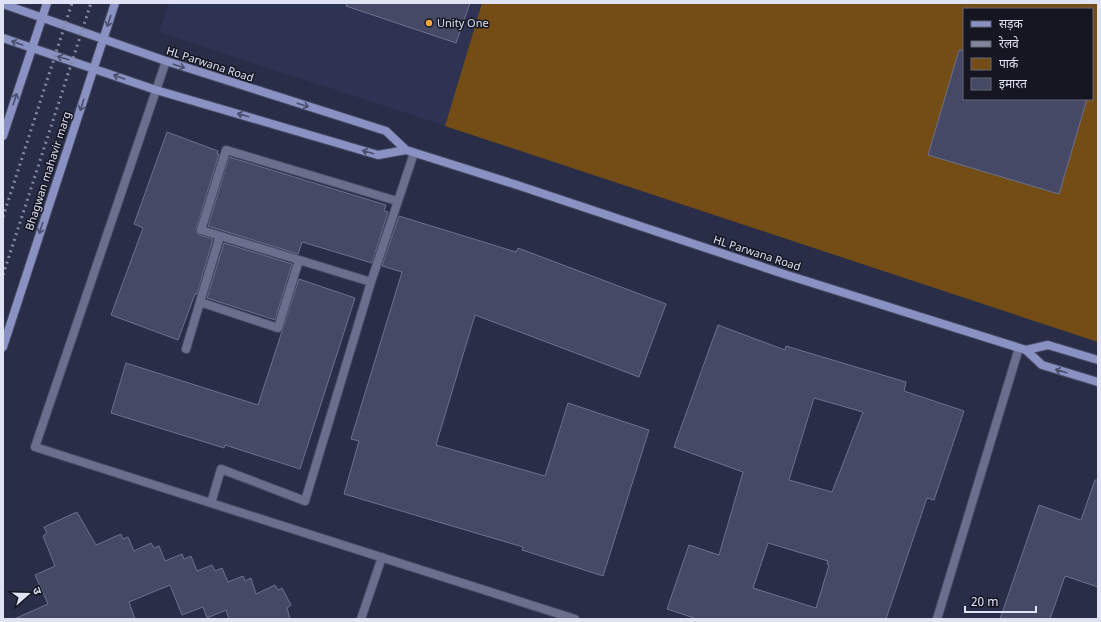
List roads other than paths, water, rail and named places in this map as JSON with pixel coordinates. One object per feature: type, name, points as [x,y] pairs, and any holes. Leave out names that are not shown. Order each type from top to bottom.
[{"type":"street","points":[[3,136],[47,3]]},
{"type":"street","name":"Bhagwan mahavir marg","points":[[3,347],[115,3]]},
{"type":"street","name":"HL Parwana Road","points":[[3,4],[166,61],[386,131],[410,152]]},
{"type":"street","name":"HL Parwana Road","points":[[3,38],[156,90],[378,155],[410,152],[517,185],[787,275],[1023,349],[1042,365],[1098,382]]},
{"type":"street","points":[[166,61],[35,447],[575,619]]},
{"type":"street","points":[[371,282],[201,230],[226,150],[397,201]]},
{"type":"street","points":[[211,503],[221,469],[305,500],[397,201],[410,152]]},
{"type":"street","points":[[186,349],[220,236]]},
{"type":"street","points":[[200,302],[278,328],[299,260]]},
{"type":"street","points":[[937,619],[1023,349],[1048,345],[1098,360]]},
{"type":"street","points":[[361,619],[382,557]]},
{"type":"railway","points":[[3,217],[72,3]]},
{"type":"railway","points":[[3,275],[91,3]]},
{"type":"place","name":"Unity One","points":[[429,23]]}]
